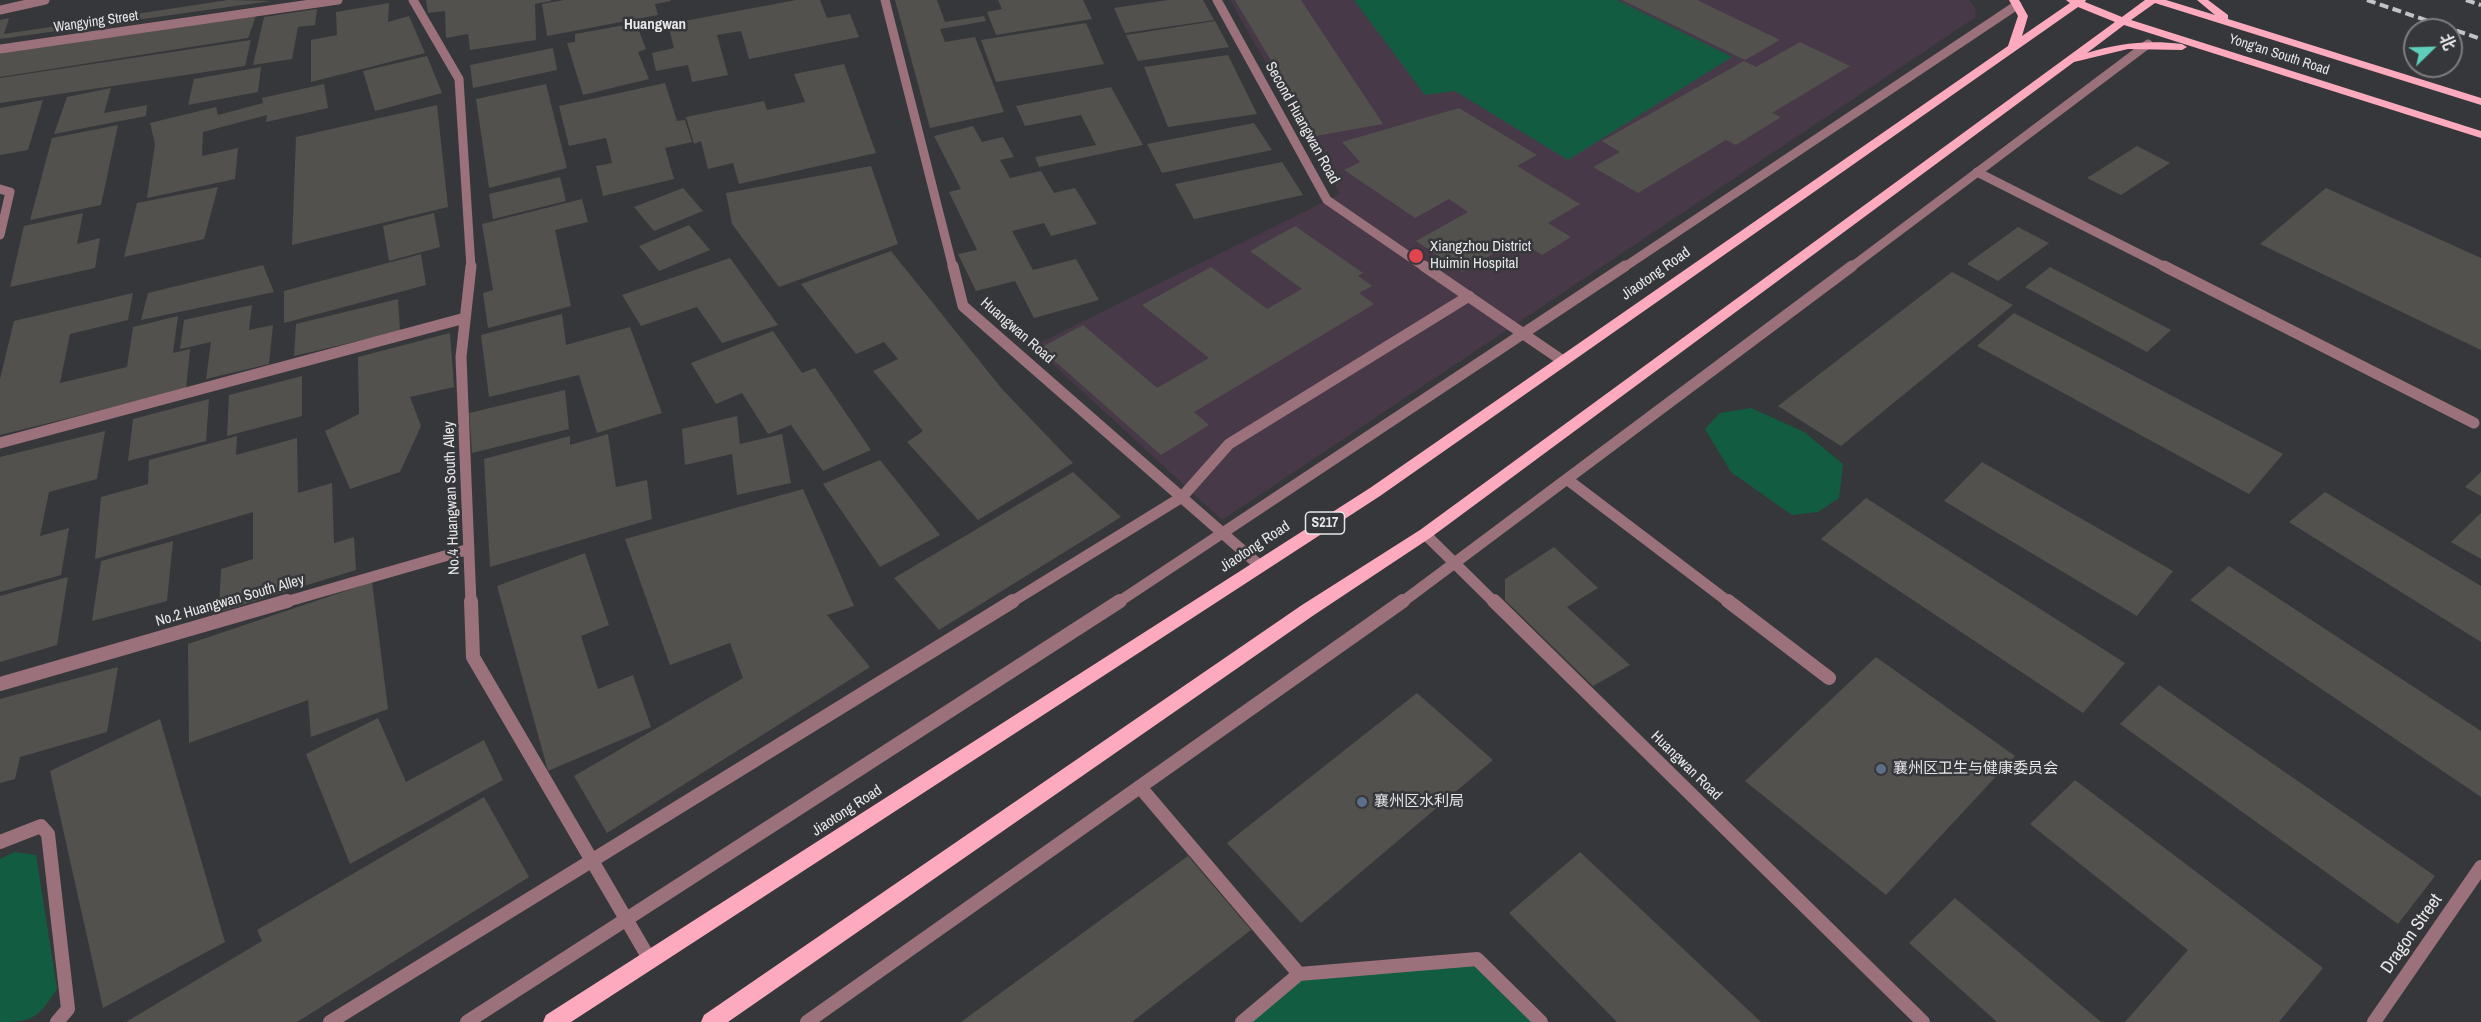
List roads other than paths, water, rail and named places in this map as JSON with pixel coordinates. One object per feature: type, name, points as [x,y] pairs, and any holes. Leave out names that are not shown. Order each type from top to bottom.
[{"type":"main road","points":[[711,1022],[1308,610],[1425,534],[2060,66],[2154,0]]},
{"type":"main road","name":"Yong'an South Road","points":[[2154,0],[2481,102]]},
{"type":"main road","points":[[2202,0],[2217,13],[2243,27]]},
{"type":"main road","name":"Yong'an South Road","points":[[2076,1],[2122,21],[2481,135]]},
{"type":"main road","name":"Jiaotong Road","points":[[553,1022],[1375,492],[2013,48],[2076,1]]},
{"type":"main road","points":[[2013,48],[2023,16],[2015,3]]},
{"type":"main road","points":[[2060,66],[2118,45],[2148,44],[2227,54]]},
{"type":"street","points":[[0,10],[45,0]]},
{"type":"street","name":"Wangying Street","points":[[0,49],[338,0]]},
{"type":"street","name":"No.4 Huangwan South Alley","points":[[413,0],[459,80],[471,270],[461,357],[473,657],[650,960]]},
{"type":"street","name":"Huangwan Road","points":[[885,0],[963,306],[1259,565]]},
{"type":"street","name":"Second Huangwan Road","points":[[1217,0],[1327,200],[1563,360]]},
{"type":"street","points":[[467,1022],[1224,534],[2015,3]]},
{"type":"street","points":[[807,1022],[1456,564],[2148,44]]},
{"type":"street","points":[[1977,172],[2474,423]]},
{"type":"street","points":[[0,189],[10,192],[0,235]]},
{"type":"street","points":[[330,1022],[1182,497],[1229,444],[1469,296]]},
{"type":"street","points":[[0,443],[465,318]]},
{"type":"street","points":[[1568,480],[1829,678]]},
{"type":"street","name":"Huangwan Road","points":[[1425,534],[1923,1022]]},
{"type":"street","name":"No.2 Huangwan South Alley","points":[[0,684],[469,549]]},
{"type":"street","points":[[1140,787],[1299,974]]},
{"type":"street","points":[[0,842],[41,826],[48,834],[69,1009],[57,1022]]},
{"type":"street","name":"Dragon Street","points":[[2374,1022],[2481,867]]},
{"type":"street","points":[[1242,1022],[1299,974],[1477,959],[1541,1022]]},
{"type":"railway","points":[[2367,0],[2481,39]]},
{"type":"railway","points":[[2466,0],[2481,5]]},
{"type":"place","name":"Xiangzhou District Huimin Hospital","points":[[1416,256]]},
{"type":"place","name":"襄州区卫生与健康委员会","points":[[1881,769]]},
{"type":"place","name":"襄州区水利局","points":[[1362,802]]},
{"type":"district","name":"Huangwan","points":[[655,25]]}]
